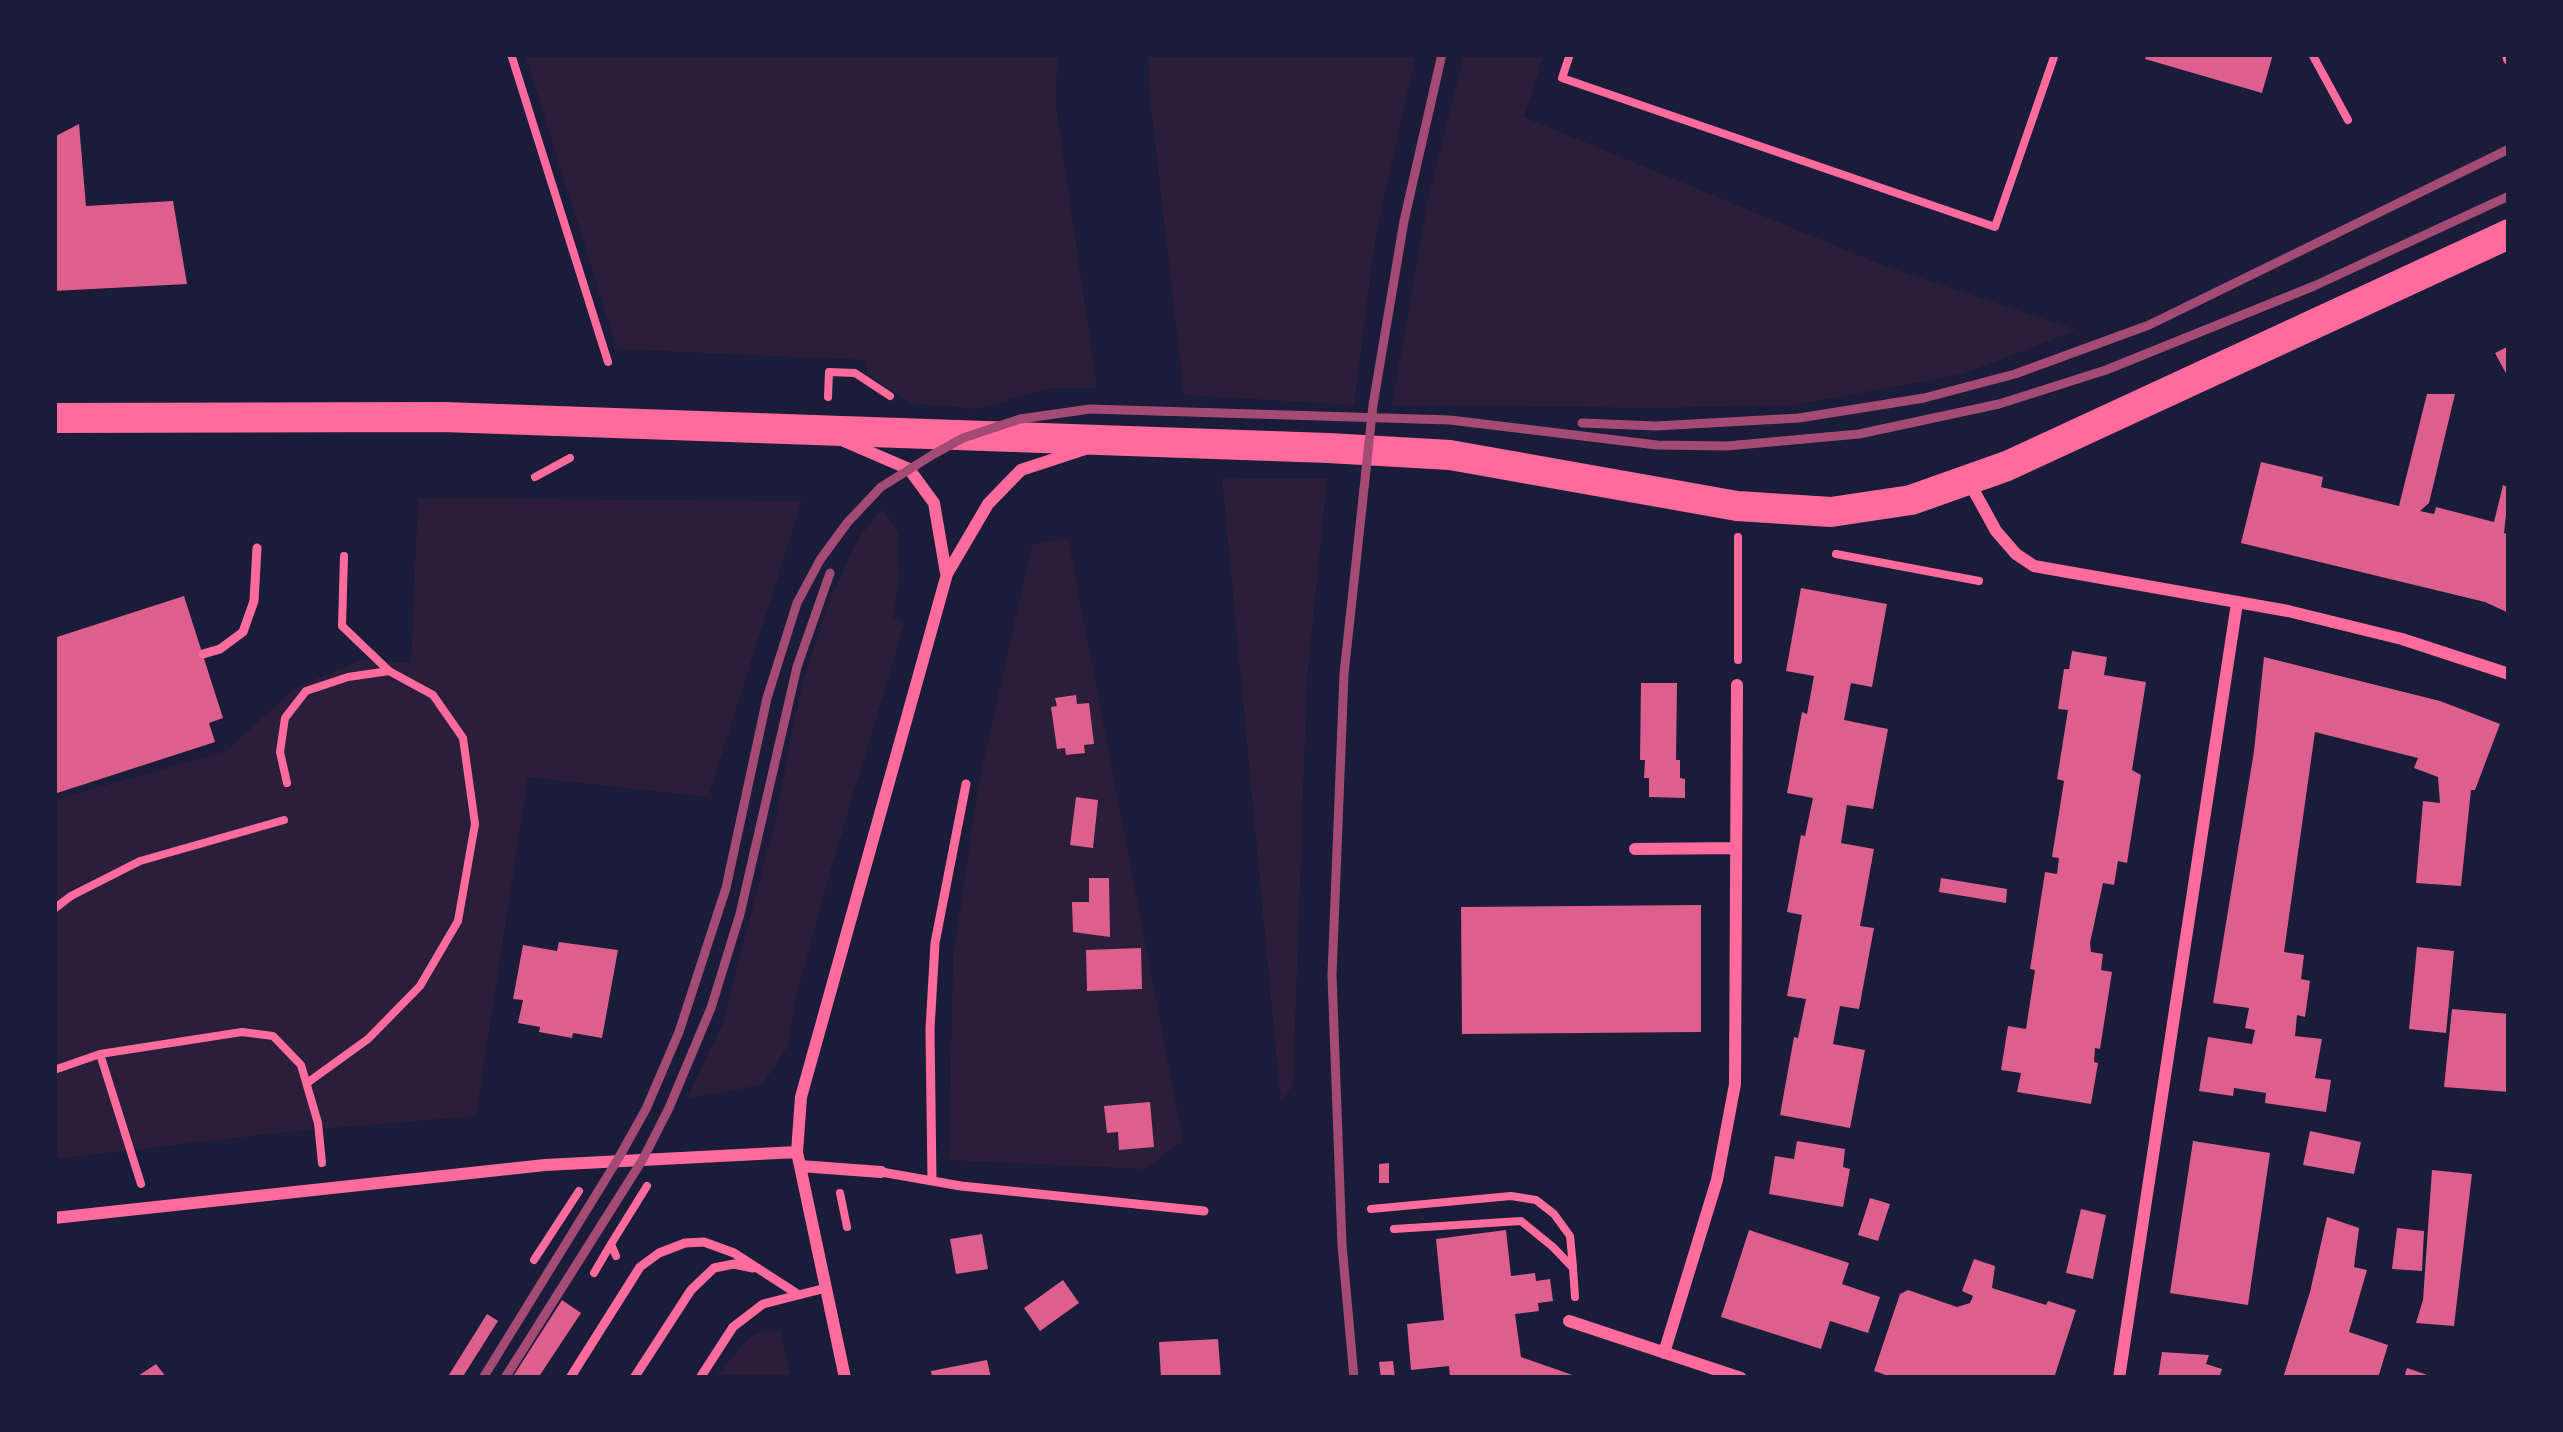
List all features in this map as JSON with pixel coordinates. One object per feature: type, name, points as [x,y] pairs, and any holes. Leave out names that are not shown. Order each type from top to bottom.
[{"type":"main road","points":[[54,418],[442,417],[1450,455],[1693,499],[1796,512],[1869,509],[1968,480],[2124,414],[2509,234]]},
{"type":"street","points":[[826,433],[909,469],[934,503],[947,574]]},
{"type":"street","points":[[845,1378],[799,1159],[801,1097],[947,574],[988,504],[1021,470],[1104,443]]},
{"type":"street","points":[[1968,480],[1996,531],[2034,566],[2402,639],[2509,674]]},
{"type":"street","points":[[2119,1378],[2237,603]]},
{"type":"street","points":[[1664,1353],[1717,1180],[1734,1097],[1738,685]]},
{"type":"street","points":[[1634,849],[1736,848]]},
{"type":"street","points":[[54,1218],[581,1162],[799,1159],[881,1172]]},
{"type":"street","points":[[1568,1321],[1741,1378]]},
{"type":"lane","points":[[203,654],[220,649],[243,632],[254,601],[257,548]]},
{"type":"lane","points":[[932,1181],[935,943],[966,784]]},
{"type":"lane","points":[[881,1172],[1204,1211]]},
{"type":"lane","points":[[570,1378],[640,1267],[659,1252],[704,1242],[734,1253],[799,1295]]},
{"type":"lane","points":[[634,1378],[691,1290],[714,1268],[734,1264],[759,1269]]},
{"type":"lane","points":[[700,1378],[741,1321],[763,1304],[826,1288]]},
{"type":"path","points":[[511,54],[608,362]]},
{"type":"path","points":[[1570,54],[1562,78],[1995,227],[2055,54]]},
{"type":"path","points":[[2312,54],[2348,120]]},
{"type":"path","points":[[828,398],[829,372]]},
{"type":"path","points":[[1737,545],[1738,685]]},
{"type":"path","points":[[1836,554],[1979,581]]},
{"type":"path","points":[[307,1083],[368,1039],[420,986],[458,921],[476,824],[463,738],[433,695],[388,671],[342,626],[344,556]]},
{"type":"path","points":[[287,783],[280,752],[285,718],[306,691],[348,676],[388,671]]},
{"type":"path","points":[[54,909],[140,861],[284,820]]},
{"type":"path","points":[[54,1070],[100,1054],[242,1032],[273,1036],[302,1065],[318,1123],[325,1190]]},
{"type":"path","points":[[100,1054],[150,1209]]},
{"type":"path","points":[[1371,1209],[1511,1196],[1536,1200],[1570,1236],[1575,1298],[1568,1321]]},
{"type":"path","points":[[534,1260],[561,1217]]},
{"type":"path","points":[[1394,1228],[1521,1221],[1573,1268]]},
{"type":"path","points":[[594,1274],[611,1244]]},
{"type":"shaded area","points":[[525,54],[1057,54],[1056,106],[1097,388],[1050,388],[976,409],[911,403],[867,374],[865,360],[617,349]]},
{"type":"shaded area","points":[[1148,54],[1416,54],[1376,234],[1354,405],[1184,395]]},
{"type":"shaded area","points":[[1464,54],[1544,54],[1524,117],[1882,265],[2077,330],[1963,374],[1794,405],[1392,405],[1427,205]]},
{"type":"shaded area","points":[[1222,478],[1327,479],[1307,680],[1293,1084],[1281,1104]]},
{"type":"shaded area","points":[[418,498],[802,501],[708,797],[528,777],[476,1116],[54,1159],[54,800],[226,751],[295,688],[362,660],[411,663]]},
{"type":"shaded area","points":[[884,510],[898,532],[899,580],[893,618],[905,622],[832,865],[794,1004],[788,1046],[762,1085],[687,1098],[722,1025],[775,822],[799,696],[829,602],[854,546]]},
{"type":"shaded area","points":[[1068,538],[1183,1141],[1144,1169],[949,1160],[953,958],[979,782],[1032,545]]},
{"type":"shaded area","points":[[781,1332],[791,1378],[714,1378],[750,1337]]},
{"type":"building","points":[[2147,54],[2273,54],[2262,93],[2145,59]]},
{"type":"building","points":[[79,124],[86,206],[173,201],[187,284],[54,291],[54,137]]},
{"type":"building","points":[[2509,346],[2509,379],[2495,353]]},
{"type":"building","points":[[2427,394],[2455,394],[2429,503],[2420,511],[2434,514],[2436,507],[2494,522],[2503,485],[2509,488],[2504,533],[2509,535],[2509,613],[2485,602],[2241,543],[2261,462],[2323,477],[2321,487],[2399,506]]},
{"type":"building","points":[[1801,588],[1887,604],[1872,687],[1851,683],[1844,720],[1888,729],[1873,809],[1847,805],[1841,843],[1874,849],[1860,926],[1874,928],[1859,1009],[1840,1006],[1833,1044],[1865,1050],[1850,1128],[1780,1115],[1806,999],[1787,996],[1802,915],[1787,912],[1813,798],[1787,793],[1814,676],[1786,671]]},
{"type":"building","points":[[184,596],[223,718],[209,723],[215,742],[54,794],[54,638]]},
{"type":"building","points":[[2072,651],[2107,657],[2104,675],[2146,682],[2132,770],[2141,775],[2127,863],[2118,861],[2114,885],[2103,883],[2090,943],[2091,952],[2103,954],[2101,970],[2112,972],[2100,1049],[2095,1048],[2094,1062],[2098,1063],[2091,1104],[2017,1092],[2021,1073],[2001,1070],[2008,1026],[2026,1029],[2045,872],[2057,874],[2059,858],[2052,857],[2064,781],[2057,779],[2068,710],[2058,709]]},
{"type":"building","points":[[2264,657],[2440,701],[2500,724],[2475,790],[2471,790],[2461,886],[2416,883],[2423,801],[2440,803],[2438,777],[2414,768],[2418,758],[2315,732],[2284,952],[2304,955],[2301,979],[2310,981],[2305,1017],[2297,1015],[2295,1036],[2322,1039],[2315,1078],[2331,1080],[2326,1112],[2265,1103],[2266,1093],[2234,1088],[2233,1096],[2199,1091],[2208,1037],[2252,1044],[2255,1030],[2245,1028],[2249,1008],[2213,1003],[2254,751]]},
{"type":"building","points":[[1641,683],[1677,683],[1676,760],[1680,760],[1680,778],[1685,779],[1685,798],[1649,797],[1645,760],[1640,760]]},
{"type":"building","points":[[1076,695],[1077,704],[1089,703],[1094,744],[1084,745],[1085,753],[1066,755],[1065,748],[1057,749],[1051,707],[1057,706],[1055,698]]},
{"type":"building","points":[[1076,797],[1098,800],[1093,848],[1070,845]]},
{"type":"building","points":[[1089,878],[1109,878],[1110,937],[1073,932],[1072,902],[1089,902]]},
{"type":"building","points":[[1941,878],[2007,889],[2006,903],[1939,892]]},
{"type":"building","points":[[1701,905],[1701,1032],[1462,1034],[1461,907]]},
{"type":"building","points":[[559,942],[618,950],[602,1038],[573,1033],[572,1038],[518,1023],[523,1000],[513,999],[523,945],[557,951]]},
{"type":"building","points":[[2417,947],[2454,951],[2446,1033],[2409,1029]]},
{"type":"building","points":[[1141,948],[1142,989],[1087,991],[1086,950]]},
{"type":"building","points":[[2452,1009],[2509,1014],[2509,1092],[2444,1087]]},
{"type":"building","points":[[1150,1102],[1154,1147],[1119,1150],[1118,1132],[1107,1133],[1104,1106]]},
{"type":"building","points":[[2310,1131],[2361,1142],[2354,1174],[2303,1165]]},
{"type":"building","points":[[1797,1141],[1845,1149],[1843,1167],[1850,1169],[1843,1207],[1769,1194],[1775,1156],[1794,1159]]},
{"type":"building","points":[[2193,1141],[2270,1153],[2248,1305],[2170,1293]]},
{"type":"building","points":[[1389,1163],[1389,1183],[1379,1183],[1379,1164]]},
{"type":"building","points":[[2432,1170],[2472,1174],[2454,1326],[2416,1323],[2423,1300]]},
{"type":"building","points":[[1870,1198],[1890,1204],[1878,1241],[1858,1235]]},
{"type":"building","points":[[2081,1209],[2106,1215],[2093,1279],[2066,1273]]},
{"type":"building","points":[[2327,1217],[2359,1228],[2354,1267],[2367,1270],[2349,1332],[2388,1345],[2378,1378],[2283,1378]]},
{"type":"building","points":[[2397,1228],[2424,1231],[2422,1271],[2392,1269]]},
{"type":"building","points":[[1506,1230],[1511,1276],[1535,1273],[1536,1281],[1550,1279],[1553,1301],[1538,1303],[1539,1311],[1515,1314],[1521,1357],[1581,1378],[1450,1378],[1449,1366],[1411,1370],[1407,1324],[1444,1320],[1436,1239]]},
{"type":"building","points":[[1749,1230],[1849,1263],[1842,1284],[1880,1297],[1868,1333],[1830,1321],[1821,1349],[1721,1317]]},
{"type":"building","points":[[982,1234],[988,1269],[956,1274],[950,1239]]},
{"type":"building","points":[[1974,1259],[1995,1266],[1992,1288],[2076,1310],[2054,1378],[1894,1378],[1874,1371],[1900,1294],[1908,1290],[1957,1307],[1970,1303],[1973,1296],[1962,1291]]},
{"type":"building","points":[[1063,1280],[1079,1303],[1040,1331],[1024,1308]]},
{"type":"building","points":[[562,1300],[581,1313],[538,1378],[512,1378]]},
{"type":"building","points":[[487,1314],[498,1321],[462,1378],[447,1378]]},
{"type":"building","points":[[1218,1339],[1221,1378],[1161,1378],[1159,1342]]},
{"type":"building","points":[[2162,1352],[2209,1355],[2206,1364],[2222,1369],[2219,1378],[2158,1378]]},
{"type":"building","points":[[987,1360],[991,1378],[932,1378],[931,1371]]},
{"type":"building","points":[[1393,1361],[1395,1378],[1381,1378],[1379,1362]]},
{"type":"building","points":[[156,1364],[167,1378],[135,1378]]},
{"type":"building","points":[[2407,1368],[2433,1377],[2433,1378],[2404,1378]]},
{"type":"railway","points":[[1354,1378],[1342,1245],[1332,975],[1344,674],[1373,405],[1404,221],[1442,54]]},
{"type":"railway","points":[[1582,423],[1656,426],[1799,418],[1924,398],[2015,374],[2149,325],[2509,149]]},
{"type":"railway","points":[[483,1378],[618,1159],[679,1032],[726,888],[767,698],[797,603],[847,523],[881,487],[934,454],[963,438],[1020,419],[1090,409],[1450,420],[1657,445],[1727,446],[1859,434],[1999,404],[2106,370],[2314,286],[2509,196]]},
{"type":"railway","points":[[505,1378],[643,1159],[711,1008],[740,914],[797,667],[830,573]]}]
